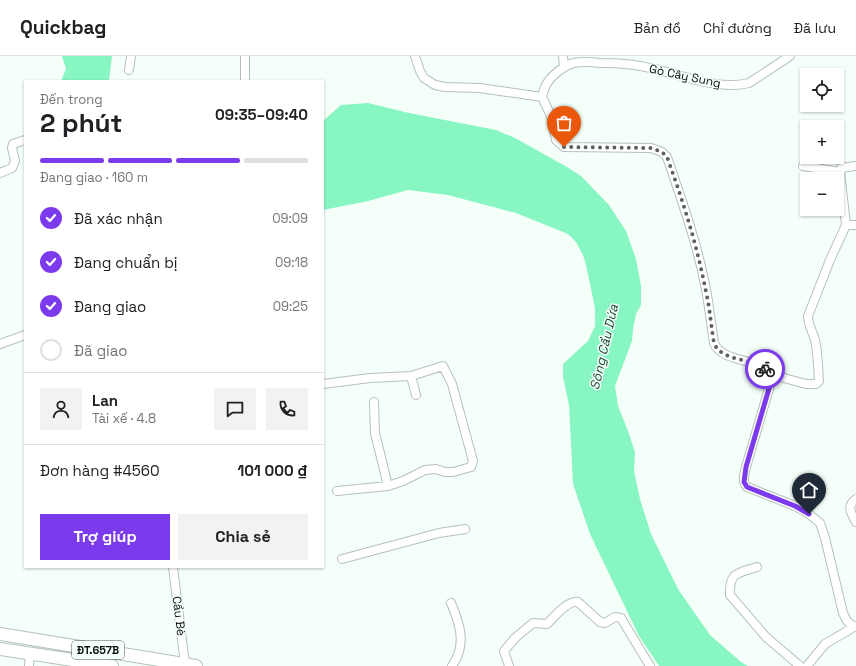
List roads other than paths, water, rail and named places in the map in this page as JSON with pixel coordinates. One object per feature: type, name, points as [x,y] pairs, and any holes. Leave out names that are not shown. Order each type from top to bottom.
[{"type":"main road","name":"ĐT.657B","points":[[0,634],[189,665]]},
{"type":"main road","name":"ĐT.657B","points":[[0,649],[112,666]]},
{"type":"street","points":[[129,70],[131,56]]},
{"type":"street","points":[[245,56],[245,80]]},
{"type":"street","points":[[415,56],[424,78],[435,85],[445,87],[480,88],[542,97],[551,116],[556,140],[564,147],[651,148],[662,152],[667,157],[687,215],[697,250],[707,295],[715,348],[725,355],[761,366],[773,375],[806,384],[816,384],[819,381],[816,346],[808,322],[808,316],[830,260],[846,225],[844,207]]},
{"type":"street","points":[[563,56],[564,67]]},
{"type":"street","name":"Gò Cây Sung","points":[[542,97],[546,85],[550,79],[564,67],[573,63],[612,63],[648,67],[705,82],[740,85],[748,83],[777,60],[790,56]]},
{"type":"street","points":[[0,173],[12,168],[15,161],[12,148],[13,144],[24,140]]},
{"type":"street","points":[[803,166],[840,172],[841,168],[856,166]]},
{"type":"street","points":[[846,225],[856,225]]},
{"type":"street","points":[[0,344],[24,335]]},
{"type":"street","points":[[324,384],[370,378],[411,376],[443,366],[452,384],[473,461],[471,467],[453,472],[445,472],[436,469],[425,470],[404,481],[388,486],[337,491]]},
{"type":"street","points":[[773,375],[746,467],[744,484],[747,487],[795,506],[809,514],[820,523],[826,538],[843,613],[847,621],[855,626],[825,644],[807,666]]},
{"type":"street","points":[[411,376],[416,395]]},
{"type":"street","points":[[374,402],[375,433],[388,486]]},
{"type":"street","points":[[856,500],[850,505],[850,510],[856,522]]},
{"type":"street","points":[[342,559],[439,533],[465,529]]},
{"type":"street","points":[[756,567],[737,573],[730,582],[730,594],[766,636],[800,666]]},
{"type":"street","name":"Cầu Bè","points":[[173,568],[189,665]]},
{"type":"street","points":[[509,666],[504,651],[515,638],[533,623],[547,624],[570,602],[578,602],[600,622],[605,623],[615,617],[621,618],[650,666]]},
{"type":"street","points":[[451,603],[461,630],[456,660],[452,666]]},
{"type":"street","points":[[29,666],[30,653]]},
{"type":"water","points":[[62,56],[112,56],[109,80],[61,80],[66,69]]},
{"type":"water","name":"Sông Cầu Dứa","points":[[368,103],[409,113],[496,130],[515,138],[581,176],[609,205],[626,231],[636,259],[641,286],[641,305],[636,314],[632,341],[615,386],[618,406],[635,452],[634,471],[640,499],[651,534],[678,589],[710,635],[741,662],[748,666],[659,666],[639,636],[590,534],[573,484],[569,405],[563,377],[563,364],[588,341],[595,326],[595,308],[586,265],[583,255],[576,242],[568,234],[516,213],[448,195],[408,190],[368,201],[324,210],[324,120],[341,105]]}]
